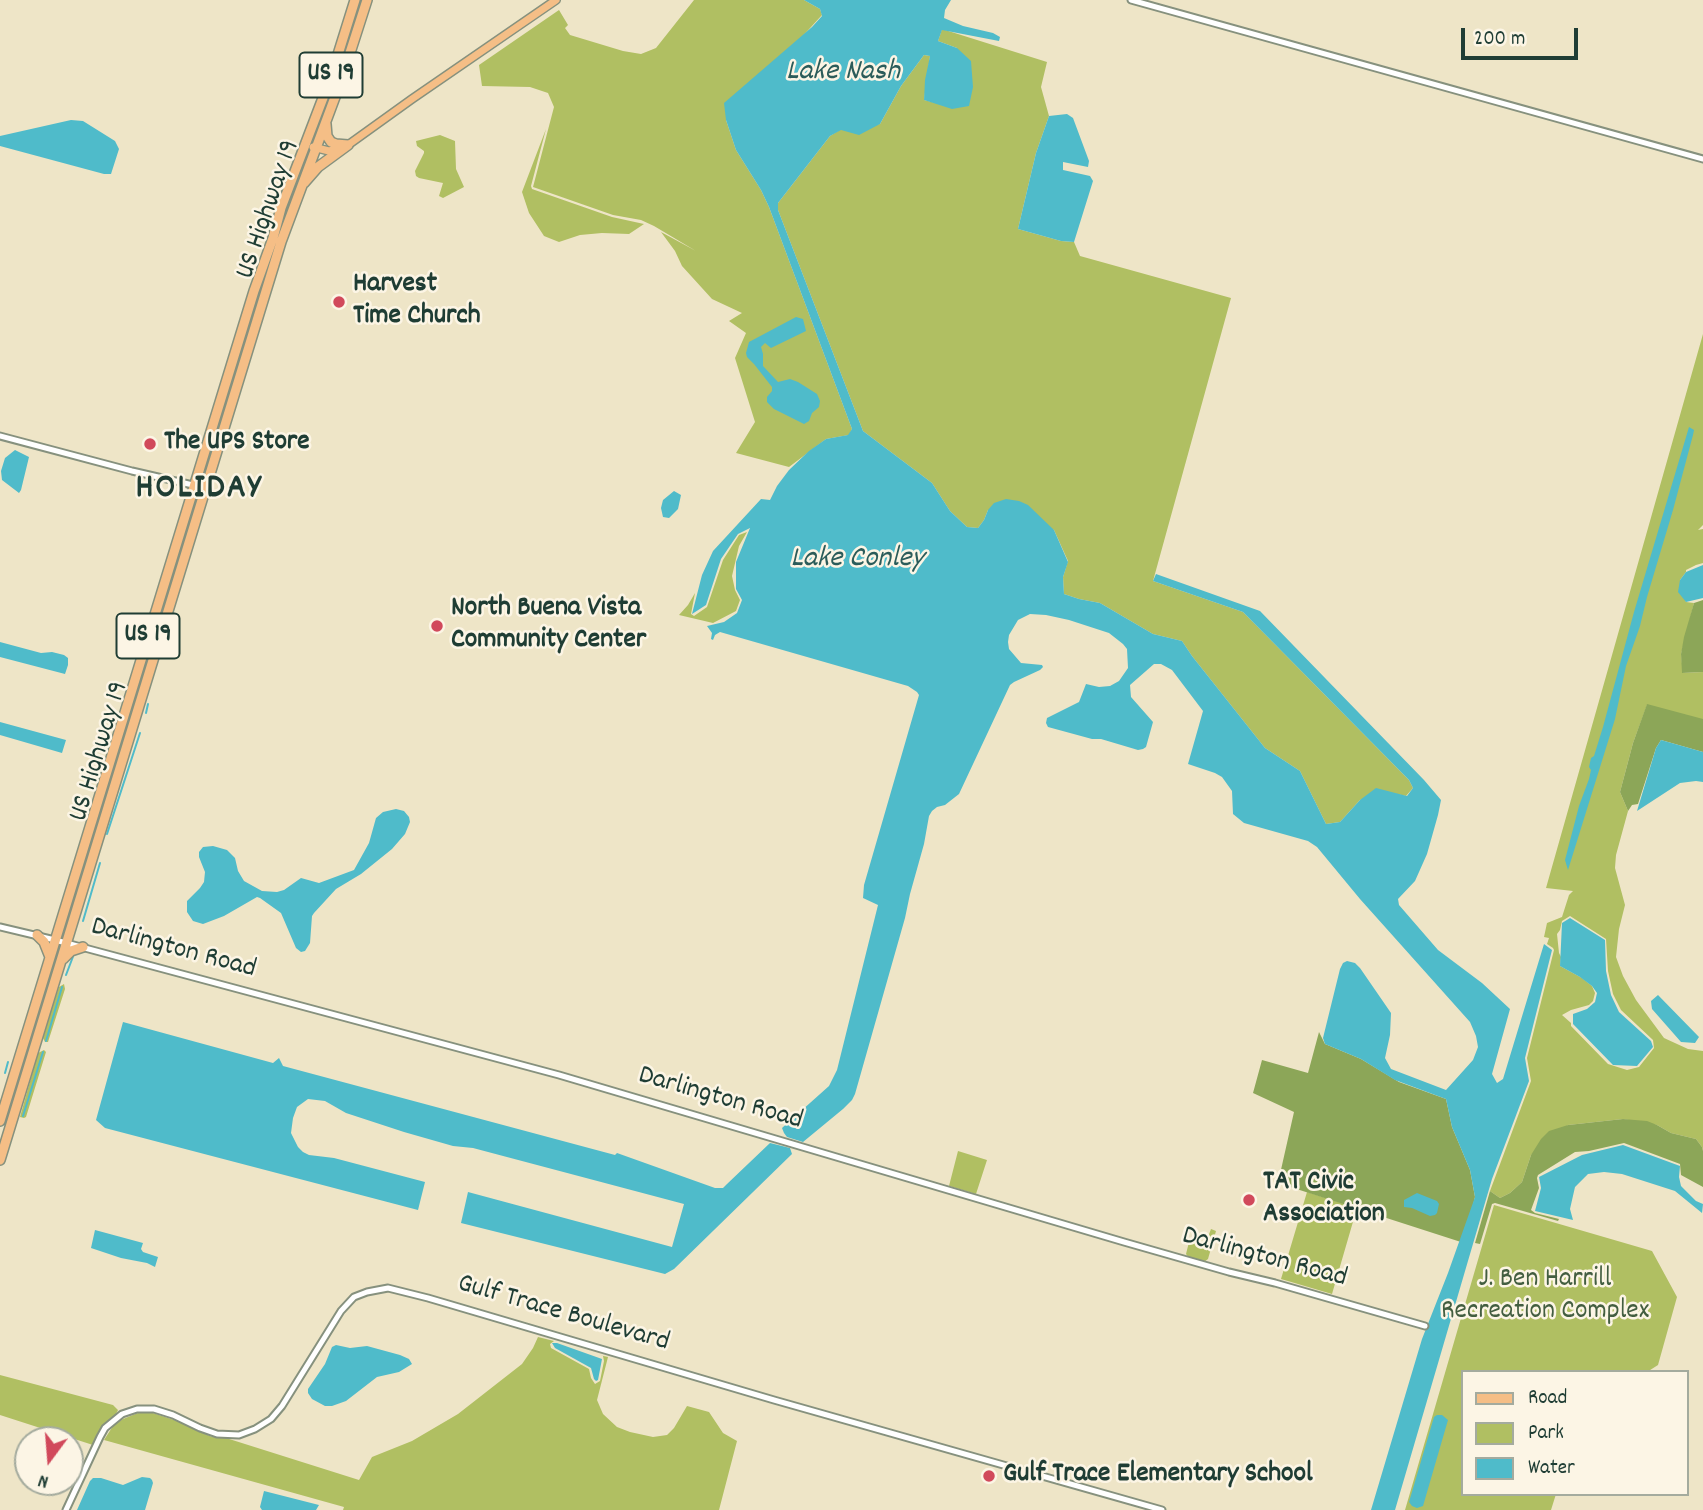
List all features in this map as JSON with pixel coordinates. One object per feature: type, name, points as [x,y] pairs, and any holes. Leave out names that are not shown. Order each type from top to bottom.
[{"type":"highway","name":"US Highway 19","points":[[0,1160],[265,294],[367,0]]},
{"type":"highway","name":"US Highway 19","points":[[0,1120],[254,291],[281,208],[331,77],[354,2]]},
{"type":"highway","points":[[343,73],[359,13],[354,2]]},
{"type":"highway","points":[[326,120],[327,136],[331,142],[348,145]]},
{"type":"highway","points":[[299,190],[318,167],[348,145]]},
{"type":"highway","points":[[265,294],[262,282],[273,238]]},
{"type":"highway","points":[[135,719],[131,710],[138,684],[140,661]]},
{"type":"highway","points":[[114,787],[112,779],[124,734],[125,725],[122,720]]},
{"type":"highway","points":[[93,853],[92,839],[100,814],[103,786]]},
{"type":"highway","points":[[37,935],[44,943],[50,958]]},
{"type":"highway","points":[[60,963],[71,950],[83,947]]},
{"type":"main road","points":[[304,145],[329,151],[348,145],[556,0]]},
{"type":"street","points":[[1131,0],[1703,159]]},
{"type":"street","points":[[0,436],[206,488]]},
{"type":"street","name":"Darlington Road","points":[[0,927],[550,1072],[1124,1242],[1425,1326]]},
{"type":"street","points":[[0,1120],[11,1122]]},
{"type":"street","name":"Gulf Trace Boulevard","points":[[66,1510],[100,1437],[122,1414],[137,1409],[153,1409],[217,1434],[239,1434],[255,1429],[271,1419],[282,1406],[341,1311],[354,1297],[388,1288],[1162,1510]]},
{"type":"green space","points":[[694,0],[804,0],[820,9],[822,15],[726,120],[736,150],[769,207],[852,429],[849,435],[826,439],[789,467],[736,453],[755,422],[735,358],[746,333],[729,321],[742,313],[712,299],[682,266],[661,232],[696,251],[641,220],[613,215],[533,187],[554,107],[548,93],[530,87],[482,86],[479,65],[559,10],[568,25],[565,28],[570,35],[641,54],[656,48]]},
{"type":"green space","points":[[942,29],[1047,62],[1041,87],[1049,116],[1036,153],[1018,229],[1074,242],[1080,256],[1231,298],[1153,581],[1243,612],[1409,780],[1413,788],[1406,796],[1392,793],[1360,800],[1340,822],[1326,824],[1300,771],[1265,748],[1182,641],[1153,634],[1100,603],[1064,594],[1063,577],[1068,561],[1054,530],[988,510],[978,528],[967,527],[950,511],[932,483],[863,431],[778,210],[778,203],[830,136],[841,129],[880,124],[901,86],[924,55],[930,56],[924,100],[936,103],[957,48],[938,41]]},
{"type":"green space","points":[[546,129],[532,189],[612,217],[644,224],[629,234],[580,235],[559,242],[544,236],[529,213],[522,192]]},
{"type":"green space","points":[[440,135],[455,141],[456,169],[464,187],[443,198],[439,196],[443,183],[419,178],[415,171],[424,153],[416,141]]},
{"type":"green space","points":[[1703,334],[1703,525],[1698,530],[1703,529],[1703,563],[1686,570],[1680,580],[1686,602],[1694,603],[1681,654],[1683,673],[1703,672],[1703,720],[1647,705],[1633,743],[1620,792],[1628,811],[1615,868],[1625,905],[1616,957],[1623,976],[1636,1000],[1664,1038],[1688,1049],[1703,1051],[1703,1151],[1696,1139],[1671,1133],[1657,1125],[1623,1119],[1568,1125],[1531,1155],[1522,1182],[1500,1198],[1490,1191],[1531,1081],[1527,1058],[1554,950],[1547,944],[1549,938],[1544,937],[1547,923],[1562,917],[1569,895],[1573,891],[1546,888]],"holes":[[[1570,916],[1606,939],[1613,994],[1621,1010],[1653,1040],[1654,1048],[1639,1067],[1627,1070],[1608,1064],[1562,1015],[1589,1005],[1595,993],[1592,986],[1582,978],[1560,966],[1557,934],[1562,921]]]},
{"type":"green space","points":[[747,532],[739,546],[732,576],[740,600],[736,611],[713,623],[679,615],[695,593],[691,614],[694,616],[707,607],[723,560],[739,535]]},
{"type":"green space","points":[[1703,600],[1703,672],[1682,673],[1684,637],[1694,603]]},
{"type":"green space","points":[[1647,704],[1703,719],[1703,752],[1661,740],[1638,804],[1632,805],[1628,811],[1620,792]]},
{"type":"green space","points":[[64,984],[65,989],[48,1042],[45,1042],[43,1038],[50,1014],[59,987]]},
{"type":"green space","points":[[1319,1032],[1325,1044],[1361,1059],[1399,1082],[1446,1099],[1452,1127],[1470,1170],[1475,1197],[1464,1243],[1278,1183],[1294,1112],[1253,1093],[1262,1060],[1308,1073]]},
{"type":"green space","points":[[44,1050],[46,1052],[26,1117],[20,1117],[38,1053]]},
{"type":"green space","points":[[1623,1119],[1647,1121],[1671,1133],[1696,1139],[1703,1151],[1703,1187],[1681,1175],[1680,1164],[1624,1143],[1575,1152],[1537,1178],[1539,1188],[1531,1210],[1559,1219],[1558,1221],[1495,1203],[1492,1204],[1480,1244],[1475,1243],[1490,1191],[1500,1198],[1522,1182],[1531,1155],[1549,1131],[1568,1125]]},
{"type":"green space","points":[[958,1151],[987,1160],[976,1194],[949,1186]]},
{"type":"green space","points":[[1307,1192],[1357,1208],[1332,1294],[1281,1279]]},
{"type":"green space","name":"J. Ben Harrill Recreation Complex","points":[[1494,1205],[1652,1251],[1677,1297],[1658,1365],[1650,1370],[1462,1370],[1462,1496],[1555,1496],[1551,1510],[1405,1510]]},
{"type":"green space","points":[[1211,1229],[1216,1231],[1208,1259],[1204,1262],[1189,1258],[1186,1254],[1189,1242],[1205,1245]]},
{"type":"green space","points":[[538,1337],[554,1341],[550,1344],[551,1348],[589,1369],[595,1384],[600,1381],[604,1361],[603,1356],[599,1355],[608,1357],[597,1400],[603,1414],[617,1427],[653,1437],[667,1435],[687,1406],[709,1412],[723,1433],[737,1441],[719,1510],[343,1510],[344,1507],[104,1440],[113,1426],[123,1419],[138,1413],[153,1413],[212,1437],[226,1438],[359,1480],[372,1457],[412,1441],[458,1414],[522,1364]]},
{"type":"green space","points":[[0,1375],[113,1405],[118,1410],[101,1429],[93,1445],[84,1442],[84,1426],[34,1426],[0,1415]]},
{"type":"water","name":"Lake Conley","points":[[804,0],[951,0],[944,18],[1000,37],[999,41],[942,30],[938,41],[957,48],[971,61],[973,87],[969,106],[952,109],[924,100],[930,56],[924,55],[901,86],[880,124],[859,135],[841,130],[830,136],[778,203],[778,210],[863,431],[932,483],[950,511],[967,527],[978,528],[994,503],[1006,499],[1028,505],[1054,530],[1068,562],[1063,577],[1064,594],[1100,603],[1153,634],[1182,641],[1265,748],[1300,771],[1326,824],[1340,822],[1360,800],[1376,788],[1407,796],[1413,788],[1409,780],[1243,612],[1153,581],[1156,574],[1260,611],[1441,800],[1427,854],[1415,881],[1398,899],[1399,905],[1438,950],[1482,983],[1510,1009],[1492,1074],[1497,1083],[1503,1079],[1544,944],[1552,950],[1525,1058],[1529,1081],[1492,1179],[1395,1510],[1371,1510],[1422,1339],[1475,1197],[1470,1170],[1452,1127],[1446,1099],[1395,1080],[1361,1059],[1325,1044],[1323,1038],[1343,963],[1355,963],[1360,968],[1391,1013],[1385,1058],[1391,1069],[1446,1090],[1473,1060],[1478,1047],[1476,1036],[1470,1022],[1317,847],[1308,841],[1244,823],[1233,814],[1232,791],[1222,777],[1188,764],[1203,711],[1172,670],[1161,664],[1154,664],[1130,685],[1131,697],[1153,722],[1146,747],[1143,749],[1138,750],[1048,727],[1047,718],[1079,702],[1086,684],[1110,686],[1119,681],[1128,668],[1127,649],[1109,633],[1069,620],[1030,614],[1018,620],[1009,635],[1009,649],[1021,663],[1043,667],[1010,685],[959,794],[945,805],[937,807],[929,816],[905,918],[855,1094],[843,1109],[803,1142],[787,1137],[782,1128],[829,1086],[837,1070],[878,905],[863,898],[864,885],[919,695],[908,686],[720,632],[711,639],[712,633],[707,626],[724,622],[737,613],[742,600],[736,589],[736,562],[750,528],[738,534],[721,559],[706,605],[692,614],[702,575],[713,551],[761,499],[770,500],[789,470],[809,451],[826,439],[848,435],[852,429],[769,207],[736,150],[726,120],[724,103],[822,16],[820,9]]},
{"type":"water","points":[[1067,114],[1073,118],[1089,161],[1088,167],[1063,162],[1063,170],[1090,176],[1093,181],[1074,242],[1018,229],[1036,153],[1049,116]]},
{"type":"water","points":[[71,120],[83,121],[115,141],[119,149],[111,174],[0,146],[0,136]]},
{"type":"water","points":[[796,317],[803,319],[806,331],[771,348],[765,343],[761,347],[763,366],[778,382],[790,379],[817,394],[819,407],[804,424],[774,409],[767,402],[772,387],[746,353],[749,342]]},
{"type":"water","points":[[1689,427],[1694,430],[1673,510],[1626,666],[1615,719],[1568,870],[1565,860],[1589,779],[1591,758],[1603,727]]},
{"type":"water","points":[[15,450],[29,457],[19,493],[2,480],[1,471],[5,458]]},
{"type":"water","points":[[674,491],[681,495],[678,509],[669,518],[663,517],[663,500]]},
{"type":"water","points":[[1703,565],[1703,598],[1686,602],[1678,592],[1680,580],[1686,572]]},
{"type":"water","points":[[0,642],[41,653],[64,655],[68,658],[65,674],[0,657]]},
{"type":"water","points":[[0,722],[66,740],[62,753],[0,735]]},
{"type":"water","points":[[1661,740],[1703,752],[1703,782],[1680,783],[1637,811],[1656,748]]},
{"type":"water","points":[[396,809],[404,811],[409,817],[410,822],[405,834],[392,849],[361,874],[336,889],[314,913],[310,943],[305,951],[301,952],[296,948],[281,913],[257,897],[224,916],[203,924],[193,921],[187,912],[187,901],[204,882],[205,872],[199,857],[203,847],[213,846],[227,850],[235,858],[244,881],[262,891],[277,892],[301,878],[319,883],[354,870],[369,843],[376,818],[383,812]]},
{"type":"water","points":[[1570,918],[1605,940],[1606,971],[1611,995],[1619,1012],[1651,1041],[1653,1047],[1637,1066],[1613,1065],[1573,1024],[1573,1014],[1587,1009],[1595,1002],[1597,993],[1580,977],[1560,966],[1562,923]]},
{"type":"water","points":[[1658,995],[1699,1037],[1695,1043],[1681,1042],[1652,1009],[1651,1001]]},
{"type":"water","points":[[123,1022],[273,1063],[279,1058],[283,1066],[615,1155],[617,1153],[715,1188],[723,1188],[770,1143],[790,1148],[792,1154],[674,1269],[665,1274],[461,1223],[468,1192],[672,1247],[684,1204],[404,1132],[346,1113],[325,1101],[308,1099],[297,1107],[291,1133],[298,1147],[309,1155],[334,1158],[425,1182],[418,1210],[105,1128],[96,1120]]},
{"type":"water","points":[[1623,1145],[1680,1166],[1681,1186],[1696,1201],[1703,1204],[1702,1213],[1675,1191],[1622,1174],[1604,1172],[1588,1174],[1575,1187],[1570,1209],[1573,1220],[1535,1211],[1541,1188],[1539,1177],[1582,1155]]},
{"type":"water","points":[[1417,1193],[1437,1201],[1439,1204],[1435,1215],[1430,1216],[1404,1207],[1404,1200]]},
{"type":"water","points":[[95,1230],[143,1243],[143,1252],[158,1257],[155,1267],[91,1248]]},
{"type":"water","points":[[552,1343],[602,1359],[598,1380],[594,1379],[591,1368],[555,1348]]},
{"type":"water","points":[[336,1345],[350,1348],[367,1346],[400,1355],[409,1359],[412,1364],[399,1372],[377,1377],[346,1401],[325,1406],[312,1399],[308,1389],[325,1364],[332,1347]]},
{"type":"water","points":[[1437,1415],[1448,1420],[1423,1506],[1417,1508],[1409,1502],[1434,1417]]},
{"type":"water","points":[[142,1477],[152,1480],[145,1510],[77,1510],[93,1478],[123,1485]]},
{"type":"water","points":[[264,1491],[319,1505],[316,1510],[262,1510],[260,1507]]},
{"type":"waterway","points":[[146,713],[148,704]]},
{"type":"waterway","points":[[107,834],[140,733]]},
{"type":"waterway","points":[[83,921],[100,863]]},
{"type":"waterway","points":[[66,975],[74,954]]},
{"type":"waterway","points":[[46,1041],[62,987]]},
{"type":"waterway","points":[[23,1116],[43,1052]]},
{"type":"waterway","points":[[5,1073],[8,1062]]},
{"type":"place","name":"Harvest Time Church","points":[[339,302]]},
{"type":"place","name":"The UPS Store","points":[[150,444]]},
{"type":"place","name":"North Buena Vista Community Center","points":[[437,626]]},
{"type":"place","name":"TAT Civic Association","points":[[1249,1200]]},
{"type":"place","name":"Gulf Trace Elementary School","points":[[989,1476]]},
{"type":"district","name":"HOLIDAY","points":[[199,491]]},
{"type":"water label","name":"Lake Nash","points":[[843,74]]}]
